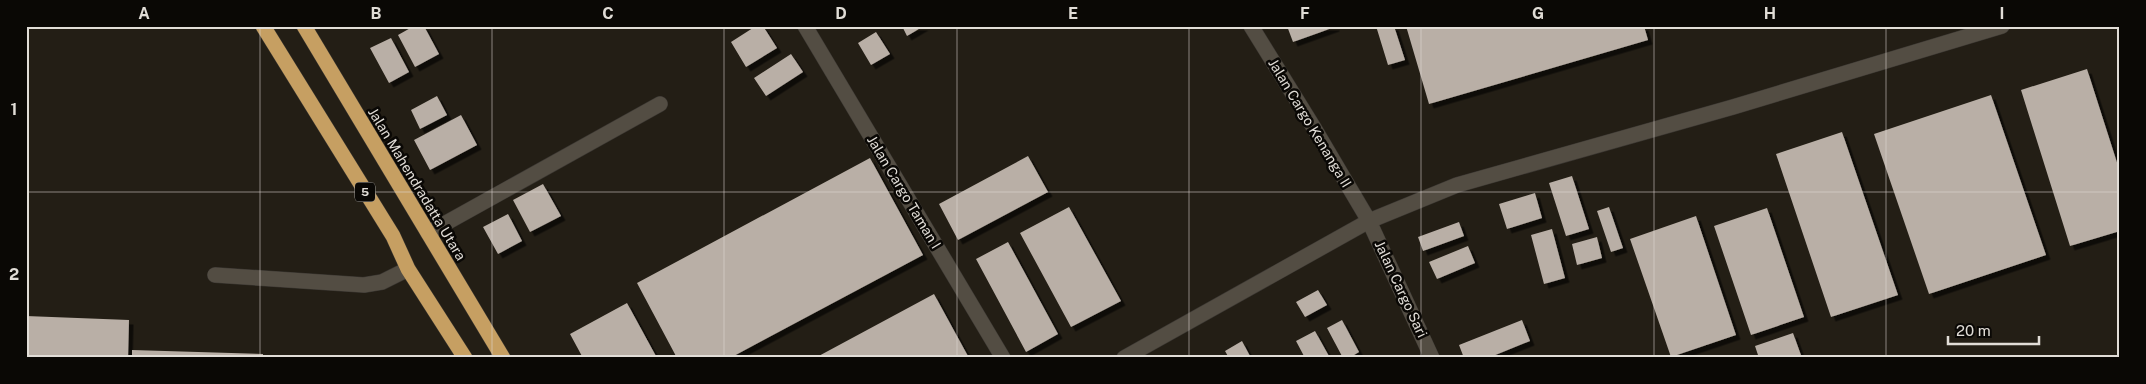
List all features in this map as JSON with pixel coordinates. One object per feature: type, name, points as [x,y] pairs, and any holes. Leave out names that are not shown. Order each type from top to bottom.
[{"type":"highway","name":"5","points":[[263,26],[393,236],[408,269],[465,358]]},
{"type":"highway","name":"Jalan Mahendradatta Utara","points":[[304,26],[503,358]]},
{"type":"street","name":"Jalan Cargo Taman I","points":[[805,26],[1003,358]]},
{"type":"street","name":"Jalan Cargo Kenanga II","points":[[1251,26],[1369,221]]},
{"type":"street","points":[[1124,358],[1369,221],[1457,185],[1733,107],[2002,26]]},
{"type":"street","points":[[428,234],[660,104]]},
{"type":"street","name":"Jalan Cargo Sari","points":[[1369,221],[1432,358]]},
{"type":"street","points":[[215,274],[364,284],[382,282],[408,269]]},
{"type":"building","points":[[414,26],[424,26],[439,54],[415,67],[398,35]]},
{"type":"building","points":[[756,26],[763,26],[777,48],[746,67],[731,42]]},
{"type":"building","points":[[902,26],[924,26],[907,36]]},
{"type":"building","points":[[1287,26],[1335,26],[1335,27],[1293,42]]},
{"type":"building","points":[[1376,26],[1394,26],[1405,60],[1388,65]]},
{"type":"building","points":[[1406,26],[1644,26],[1648,40],[1429,104]]},
{"type":"building","points":[[876,32],[890,54],[871,65],[858,43]]},
{"type":"building","points":[[391,38],[409,72],[389,83],[370,48]]},
{"type":"building","points":[[791,54],[803,72],[766,96],[754,78]]},
{"type":"building","points":[[2087,69],[2120,172],[2120,231],[2070,246],[2021,90]]},
{"type":"building","points":[[1991,95],[2046,255],[1929,294],[1874,134]]},
{"type":"building","points":[[437,96],[447,115],[420,129],[411,110]]},
{"type":"building","points":[[461,115],[477,145],[430,170],[414,140]]},
{"type":"building","points":[[1842,132],[1898,295],[1831,317],[1776,154]]},
{"type":"building","points":[[1028,156],[1048,192],[958,240],[939,204]]},
{"type":"building","points":[[870,158],[923,255],[730,358],[677,358],[637,283]]},
{"type":"building","points":[[1572,176],[1589,229],[1566,236],[1549,183]]},
{"type":"building","points":[[543,184],[561,216],[530,232],[513,200]]},
{"type":"building","points":[[1535,193],[1542,218],[1507,229],[1499,204]]},
{"type":"building","points":[[1069,207],[1121,301],[1071,327],[1020,233]]},
{"type":"building","points":[[1609,207],[1623,248],[1611,252],[1597,211]]},
{"type":"building","points":[[1767,208],[1804,317],[1751,335],[1714,226]]},
{"type":"building","points":[[508,214],[522,241],[498,254],[483,227]]},
{"type":"building","points":[[1696,216],[1736,335],[1671,357],[1630,239]]},
{"type":"building","points":[[1459,222],[1464,236],[1423,251],[1418,237]]},
{"type":"building","points":[[1552,229],[1565,278],[1544,284],[1531,235]]},
{"type":"building","points":[[1597,237],[1602,258],[1577,265],[1572,244]]},
{"type":"building","points":[[1008,242],[1058,334],[1026,352],[976,259]]},
{"type":"building","points":[[1468,246],[1475,263],[1437,279],[1429,262]]},
{"type":"building","points":[[1318,290],[1327,305],[1305,317],[1296,302]]},
{"type":"building","points":[[934,294],[969,358],[815,358]]},
{"type":"building","points":[[627,303],[657,358],[583,358],[570,334]]},
{"type":"building","points":[[26,316],[129,320],[128,358],[26,358]]},
{"type":"building","points":[[1342,320],[1359,352],[1349,358],[1343,358],[1327,328]]},
{"type":"building","points":[[1522,320],[1530,341],[1488,358],[1464,358],[1459,345]]},
{"type":"building","points":[[1315,331],[1330,358],[1305,358],[1296,341]]},
{"type":"building","points":[[1793,333],[1802,358],[1759,358],[1755,346]]},
{"type":"building","points":[[1242,341],[1251,358],[1229,358],[1225,351]]},
{"type":"building","points":[[132,350],[263,354],[263,358],[132,358]]}]
